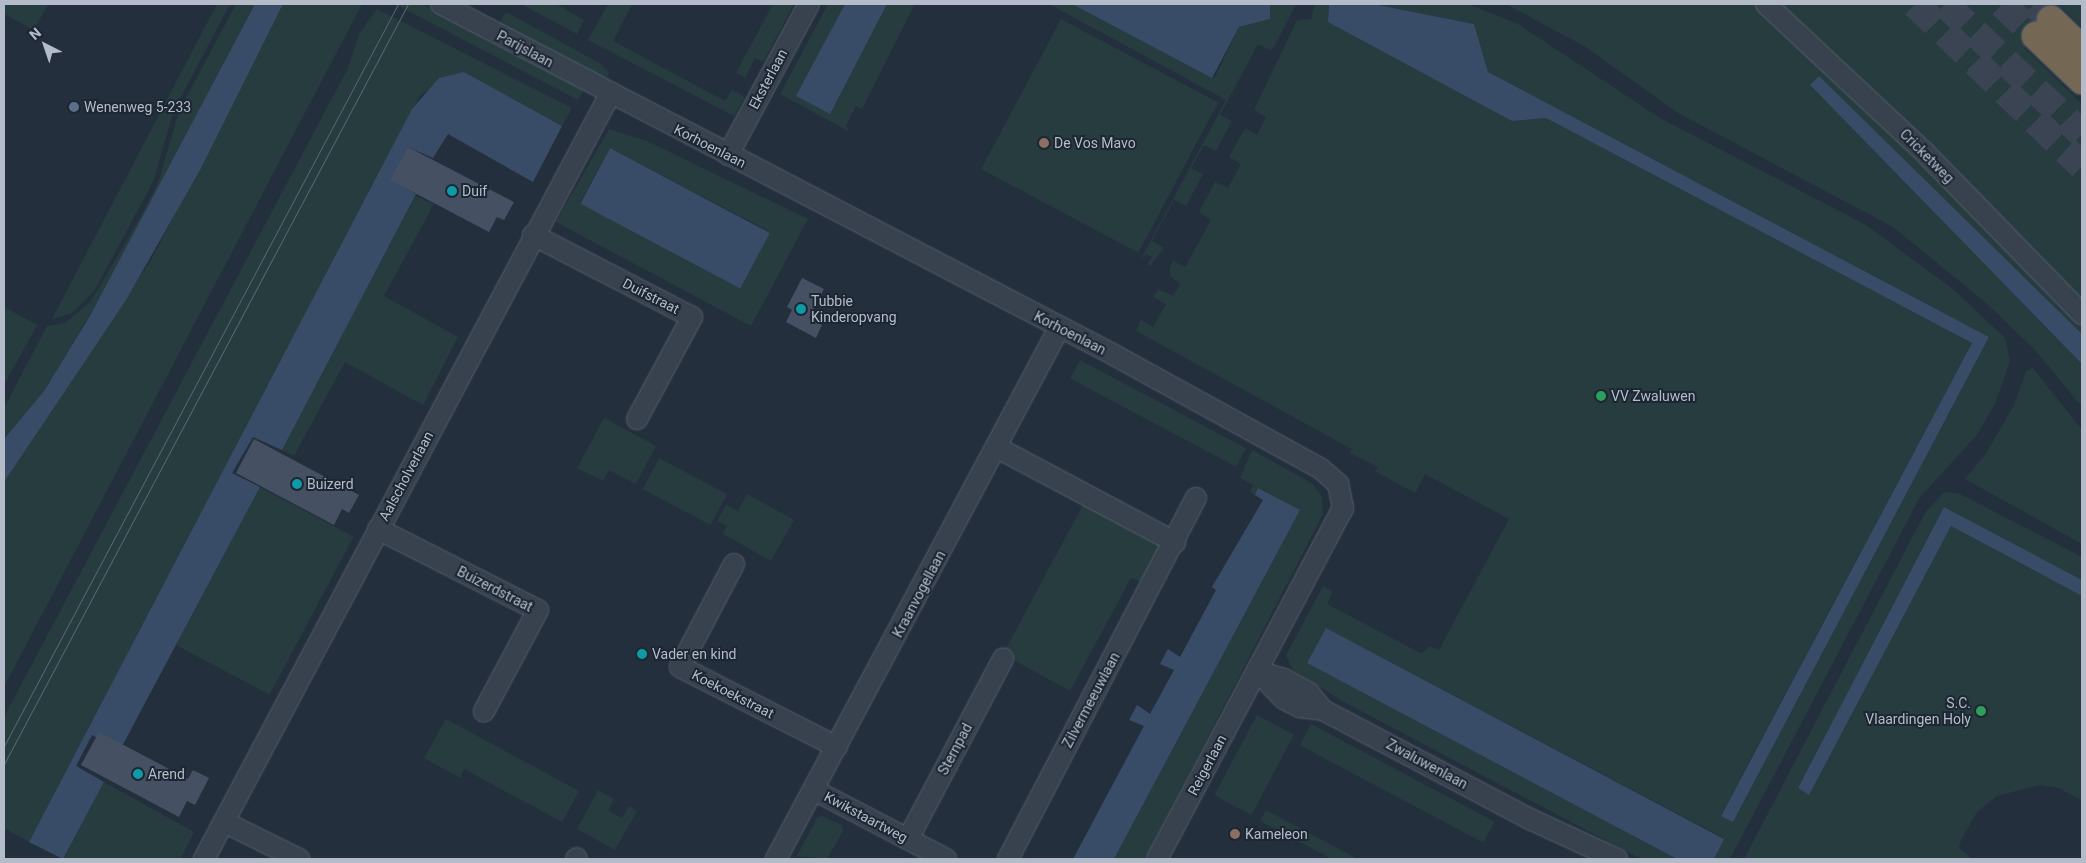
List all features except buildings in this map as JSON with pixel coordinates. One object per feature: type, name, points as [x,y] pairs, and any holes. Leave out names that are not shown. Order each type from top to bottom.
[{"type":"highway","points":[[2082,50],[2043,28],[2082,80]]},
{"type":"street","name":"Parijslaan","points":[[441,4],[610,94]]},
{"type":"street","name":"Eksterlaan","points":[[728,155],[809,4]]},
{"type":"street","name":"Cricketweg","points":[[1766,4],[1923,151],[2082,314]]},
{"type":"street","name":"Korhoenlaan","points":[[610,94],[1059,328],[1321,468],[1338,484],[1343,508],[1257,671]]},
{"type":"street","name":"Aalscholverlaan","points":[[204,859],[533,235],[610,94]]},
{"type":"street","name":"Duifstraat","points":[[533,235],[692,318],[637,419]]},
{"type":"street","name":"Kraanvogellaan","points":[[776,859],[1059,328]]},
{"type":"street","points":[[996,447],[1175,542]]},
{"type":"street","name":"Zilvermeeuwlaan","points":[[1008,859],[1175,542],[1196,498]]},
{"type":"street","name":"Buizerdstraat","points":[[378,529],[538,610],[484,710]]},
{"type":"street","name":"Koekoekstraat","points":[[734,564],[680,667],[837,747]]},
{"type":"street","name":"Sternpad","points":[[908,839],[1003,659]]},
{"type":"street","name":"Zwaluwenlaan","points":[[1257,671],[1309,693],[1323,710],[1530,819],[1617,859]]},
{"type":"street","name":"Reigerlaan","points":[[1157,859],[1257,671]]},
{"type":"street","name":"Kwikstaartweg","points":[[814,790],[946,859]]},
{"type":"street","name":"Zwaluwenlaan","points":[[1530,819],[1549,836],[1591,859]]},
{"type":"street","points":[[224,822],[299,859]]},
{"type":"green space","points":[[4,4],[48,4],[34,30],[4,14]]},
{"type":"green space","points":[[217,4],[230,4],[173,112],[154,180],[95,290],[72,313],[52,319]]},
{"type":"green space","points":[[236,4],[255,4],[107,286],[44,391],[4,439],[4,408],[47,326],[65,323],[91,301],[141,216],[158,183],[179,111]]},
{"type":"green space","points":[[283,4],[362,4],[4,687],[4,482],[151,260]]},
{"type":"green space","points":[[395,4],[423,4],[584,90],[578,100]]},
{"type":"green space","points":[[521,4],[556,4],[584,20],[577,34]]},
{"type":"green space","points":[[608,4],[632,4],[613,41],[725,101],[732,90],[745,97],[734,116],[588,40]]},
{"type":"green space","points":[[773,4],[794,4],[763,62],[755,58],[745,78],[736,73]]},
{"type":"green space","points":[[828,4],[845,4],[797,96],[829,113],[887,4],[915,4],[862,109],[856,106],[846,126],[850,132],[780,94]]},
{"type":"green space","points":[[1049,4],[1072,4],[1215,77],[1239,27],[1270,19],[1270,4],[1296,4],[1274,47],[1270,50],[1258,44],[1220,115],[1232,121],[1216,151],[1204,145],[1191,168],[1203,174],[1186,206],[1174,200],[1152,241],[1164,248],[1151,265],[1147,265],[1152,257],[1146,254],[1140,261],[1226,100]]},
{"type":"green space","name":"VV Zwaluwen","points":[[1315,4],[1329,4],[1328,17],[1512,121],[1546,118],[1972,343],[1721,815],[1733,822],[1989,337],[1488,72],[1474,24],[1373,4],[1468,4],[1518,24],[1658,117],[1866,225],[1954,290],[2005,338],[2010,361],[1995,404],[1976,436],[1920,497],[1730,859],[1714,859],[1724,838],[1326,628],[1308,663],[1677,859],[1641,859],[1342,701],[1293,670],[1286,655],[1323,586],[1333,592],[1327,604],[1422,654],[1430,646],[1439,650],[1509,519],[1425,474],[1415,493],[1375,471],[1378,467],[1350,453],[1352,449],[1136,331],[1141,320],[1153,327],[1166,304],[1153,297],[1158,289],[1173,296],[1180,284],[1170,276],[1170,267],[1173,261],[1185,267],[1211,220],[1199,212],[1215,182],[1228,188],[1241,164],[1229,157],[1245,128],[1257,135],[1266,117],[1254,110],[1297,20],[1311,19]]},
{"type":"green space","points":[[1506,4],[2082,4],[2082,27],[2062,8],[2024,48],[2082,104],[2082,334],[1819,77],[1810,85],[2082,364],[2082,407],[2036,351],[1985,302],[1893,227],[1678,113],[1584,46]]},
{"type":"green space","points":[[377,9],[572,108],[562,126],[464,72],[421,94],[29,842],[4,828],[4,717],[348,68],[359,34]]},
{"type":"green space","points":[[506,12],[601,64],[609,73],[606,81],[499,24]]},
{"type":"green space","points":[[1061,19],[1218,103],[1138,253],[981,169]]},
{"type":"green space","points":[[609,129],[647,141],[808,219],[751,326],[556,222]],"holes":[[[610,148],[770,232],[741,287],[580,203]]]},
{"type":"green space","points":[[415,196],[434,204],[384,296],[458,337],[423,405],[345,362],[294,456],[282,450]]},
{"type":"green space","points":[[4,307],[37,325],[4,385]]},
{"type":"green space","points":[[1080,360],[1246,448],[1236,467],[1070,379]]},
{"type":"green space","points":[[2032,367],[2082,430],[2082,544],[1965,479],[1987,452],[2014,405],[2026,372]]},
{"type":"green space","points":[[604,418],[656,446],[636,484],[609,470],[603,481],[577,468]]},
{"type":"green space","points":[[1252,450],[1313,484],[1322,497],[1323,514],[1145,859],[1114,859],[1300,510],[1259,488],[1255,495],[1250,492],[1253,485],[1240,478]]},
{"type":"green space","points":[[659,458],[727,494],[711,525],[643,489]]},
{"type":"green space","points":[[260,487],[354,537],[270,695],[176,645]]},
{"type":"green space","points":[[1944,492],[1958,493],[2082,557],[2082,580],[1944,507],[1798,788],[1809,794],[1951,526],[2082,596],[2082,801],[2059,788],[2040,785],[1997,796],[1977,812],[1961,840],[1959,848],[1973,859],[1744,859],[1925,513]]},
{"type":"green space","points":[[747,494],[794,520],[771,561],[723,534],[727,526],[717,521],[726,505],[738,511]]},
{"type":"green space","points":[[1084,503],[1163,546],[1145,584],[1131,578],[1070,691],[1003,654]]},
{"type":"green space","points":[[1257,715],[1294,735],[1251,815],[1214,795]]},
{"type":"green space","points":[[446,719],[579,791],[562,822],[464,769],[460,778],[424,758]]},
{"type":"green space","points":[[1311,724],[1495,822],[1483,843],[1300,745]]},
{"type":"green space","points":[[104,782],[194,832],[181,859],[63,859]]},
{"type":"green space","points":[[598,790],[614,799],[608,811],[622,818],[629,806],[637,811],[615,850],[577,829]]},
{"type":"green space","points":[[1266,810],[1354,857],[1353,859],[1332,859],[1260,821]]},
{"type":"green space","points":[[822,816],[842,825],[843,831],[827,859],[797,856],[817,818]]},
{"type":"water","points":[[255,4],[283,4],[200,170],[126,300],[4,482],[4,439],[44,391],[91,314]]},
{"type":"water","points":[[845,4],[887,4],[830,114],[796,96]]},
{"type":"water","points":[[1072,4],[1270,4],[1270,19],[1239,27],[1212,78]]},
{"type":"water","points":[[1329,4],[1373,4],[1474,24],[1488,72],[1989,337],[1733,822],[1721,816],[1972,343],[1546,118],[1512,121],[1328,22]]},
{"type":"water","points":[[464,72],[562,126],[533,182],[448,134],[433,158],[408,147],[391,180],[416,194],[282,450],[253,437],[232,473],[260,487],[120,750],[92,735],[76,766],[104,782],[63,859],[29,842],[412,109],[439,78]]},
{"type":"water","points":[[1819,76],[2082,334],[2082,364],[1810,85]]},
{"type":"water","points":[[610,148],[770,233],[740,289],[580,204]]},
{"type":"water","points":[[1258,488],[1300,510],[1114,859],[1073,859],[1144,726],[1129,720],[1137,705],[1150,714],[1174,670],[1160,664],[1168,649],[1180,657],[1216,590],[1212,587],[1263,500],[1255,495]]},
{"type":"water","points":[[1944,507],[2082,580],[2082,596],[1951,526],[1809,795],[1798,788]]},
{"type":"water","points":[[1326,628],[1724,839],[1714,859],[1677,859],[1307,663]]},
{"type":"tunnel","points":[[1915,4],[2082,166]]},
{"type":"tunnel","points":[[1945,4],[2082,134]]},
{"type":"tunnel","points":[[2002,4],[2036,36]]},
{"type":"tunnel","points":[[2034,4],[2051,20]]},
{"type":"tram line","points":[[4,746],[398,4]]},
{"type":"tram line","points":[[4,764],[408,4]]},
{"type":"place","name":"Wenenweg 5-233","points":[[74,107]]},
{"type":"place","name":"De Vos Mavo","points":[[1044,143]]},
{"type":"place","name":"Duif","points":[[452,191]]},
{"type":"place","name":"Tubbie Kinderopvang","points":[[801,309]]},
{"type":"place","name":"VV Zwaluwen","points":[[1601,396]]},
{"type":"place","name":"Buizerd","points":[[297,484]]},
{"type":"place","name":"Vader en kind","points":[[642,654]]},
{"type":"place","name":"S.C. Vlaardingen Holy","points":[[1981,711]]},
{"type":"place","name":"Arend","points":[[138,774]]},
{"type":"place","name":"Kameleon","points":[[1235,834]]}]
